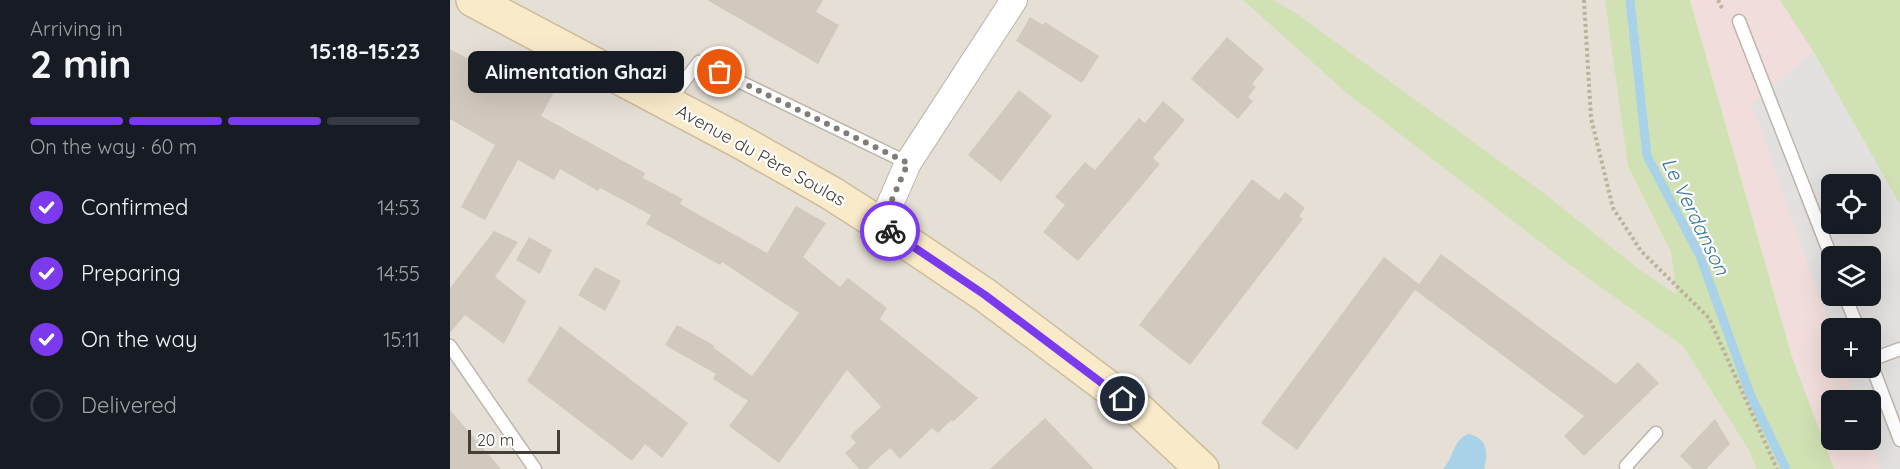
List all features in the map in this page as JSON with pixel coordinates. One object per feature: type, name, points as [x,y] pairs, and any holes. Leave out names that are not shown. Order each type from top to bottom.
[{"type":"main road","name":"Avenue du Père Soulas","points":[[473,0],[741,141],[881,225],[985,295],[1141,412],[1202,469]]},
{"type":"street","points":[[881,225],[908,163],[1014,0]]},
{"type":"lane","points":[[1739,21],[1827,246]]},
{"type":"lane","points":[[667,103],[699,62],[908,163]]},
{"type":"lane","points":[[450,346],[535,469]]},
{"type":"lane","points":[[1881,357],[1900,349]]},
{"type":"lane","points":[[1876,378],[1900,441]]},
{"type":"lane","points":[[1627,469],[1626,466],[1656,433]]},
{"type":"path","points":[[1584,0],[1590,118],[1613,208],[1641,251],[1709,318],[1777,469]]},
{"type":"shaded area","points":[[450,0],[1690,0],[1792,357],[1821,434],[1821,450],[1827,450],[1834,469],[450,469]]},
{"type":"shaded area","points":[[1690,0],[1900,0],[1900,469],[1834,469],[1827,450],[1881,450],[1881,390],[1821,390],[1821,434],[1792,357]]},
{"type":"shaded area","points":[[1813,51],[1900,205],[1900,469],[1881,469],[1874,450],[1881,450],[1881,390],[1853,390],[1849,378],[1881,378],[1881,318],[1827,318],[1823,306],[1881,306],[1881,246],[1821,246],[1821,302],[1752,105]]},
{"type":"green space","points":[[1243,0],[1273,0],[1297,14],[1545,194],[1640,270],[1677,295],[1671,252],[1628,166],[1605,0],[1690,0],[1792,357],[1821,434],[1821,450],[1827,450],[1834,469],[1757,469],[1749,450],[1683,346],[1570,265],[1348,94]]},
{"type":"green space","points":[[1780,0],[1900,0],[1900,205],[1813,51]]},
{"type":"water","points":[[1468,434],[1483,442],[1486,452],[1484,469],[1443,469],[1456,445]]},
{"type":"building","points":[[707,0],[823,0],[816,12],[839,25],[818,64]]},
{"type":"building","points":[[1030,17],[1043,25],[1045,22],[1099,56],[1082,83],[1016,41]]},
{"type":"building","points":[[1227,37],[1264,69],[1252,84],[1256,87],[1248,97],[1253,101],[1238,119],[1191,79]]},
{"type":"building","points":[[450,49],[526,89],[538,67],[561,79],[541,116],[645,173],[643,178],[683,199],[680,204],[767,253],[796,206],[826,223],[803,257],[840,287],[848,278],[887,308],[880,319],[978,398],[938,433],[932,428],[900,459],[890,448],[867,469],[859,469],[845,453],[856,443],[850,436],[881,407],[847,370],[779,463],[729,426],[748,401],[713,379],[716,374],[665,345],[677,325],[715,346],[713,347],[752,376],[799,313],[722,262],[720,265],[646,224],[651,215],[600,188],[598,191],[560,169],[554,180],[518,160],[485,220],[461,207],[495,145],[450,119]]},
{"type":"building","points":[[1019,90],[1052,116],[1001,182],[968,155]]},
{"type":"building","points":[[1163,101],[1185,120],[1153,158],[1160,164],[1078,261],[1043,232],[1065,205],[1055,197],[1085,162],[1095,170],[1139,118],[1145,123]]},
{"type":"building","points":[[1252,179],[1279,200],[1285,192],[1305,208],[1299,216],[1303,219],[1190,365],[1139,325]]},
{"type":"building","points":[[494,231],[518,242],[495,277],[526,301],[504,344],[465,315],[450,333],[450,288]]},
{"type":"building","points":[[529,237],[552,250],[540,274],[516,260]]},
{"type":"building","points":[[1441,254],[1616,384],[1638,362],[1659,383],[1584,456],[1564,436],[1584,416],[1415,290],[1297,450],[1261,423],[1384,257],[1419,284]]},
{"type":"building","points":[[595,267],[621,281],[605,311],[578,295]]},
{"type":"building","points":[[560,326],[688,423],[662,458],[645,444],[632,461],[527,381]]},
{"type":"building","points":[[450,410],[501,469],[450,469]]},
{"type":"building","points":[[1045,418],[1094,469],[990,469]]},
{"type":"building","points":[[1715,419],[1730,444],[1706,469],[1693,469],[1680,456]]},
{"type":"waterway","name":"Le Verdanson","points":[[1630,0],[1647,156],[1700,256],[1750,394],[1786,469]]},
{"type":"way so far","points":[[720,72],[908,163],[881,225],[890,231]]},
{"type":"place","name":"Alimentation Ghazi","points":[[720,72]]},
{"type":"route","points":[[890,231],[985,295],[1123,399]]}]
